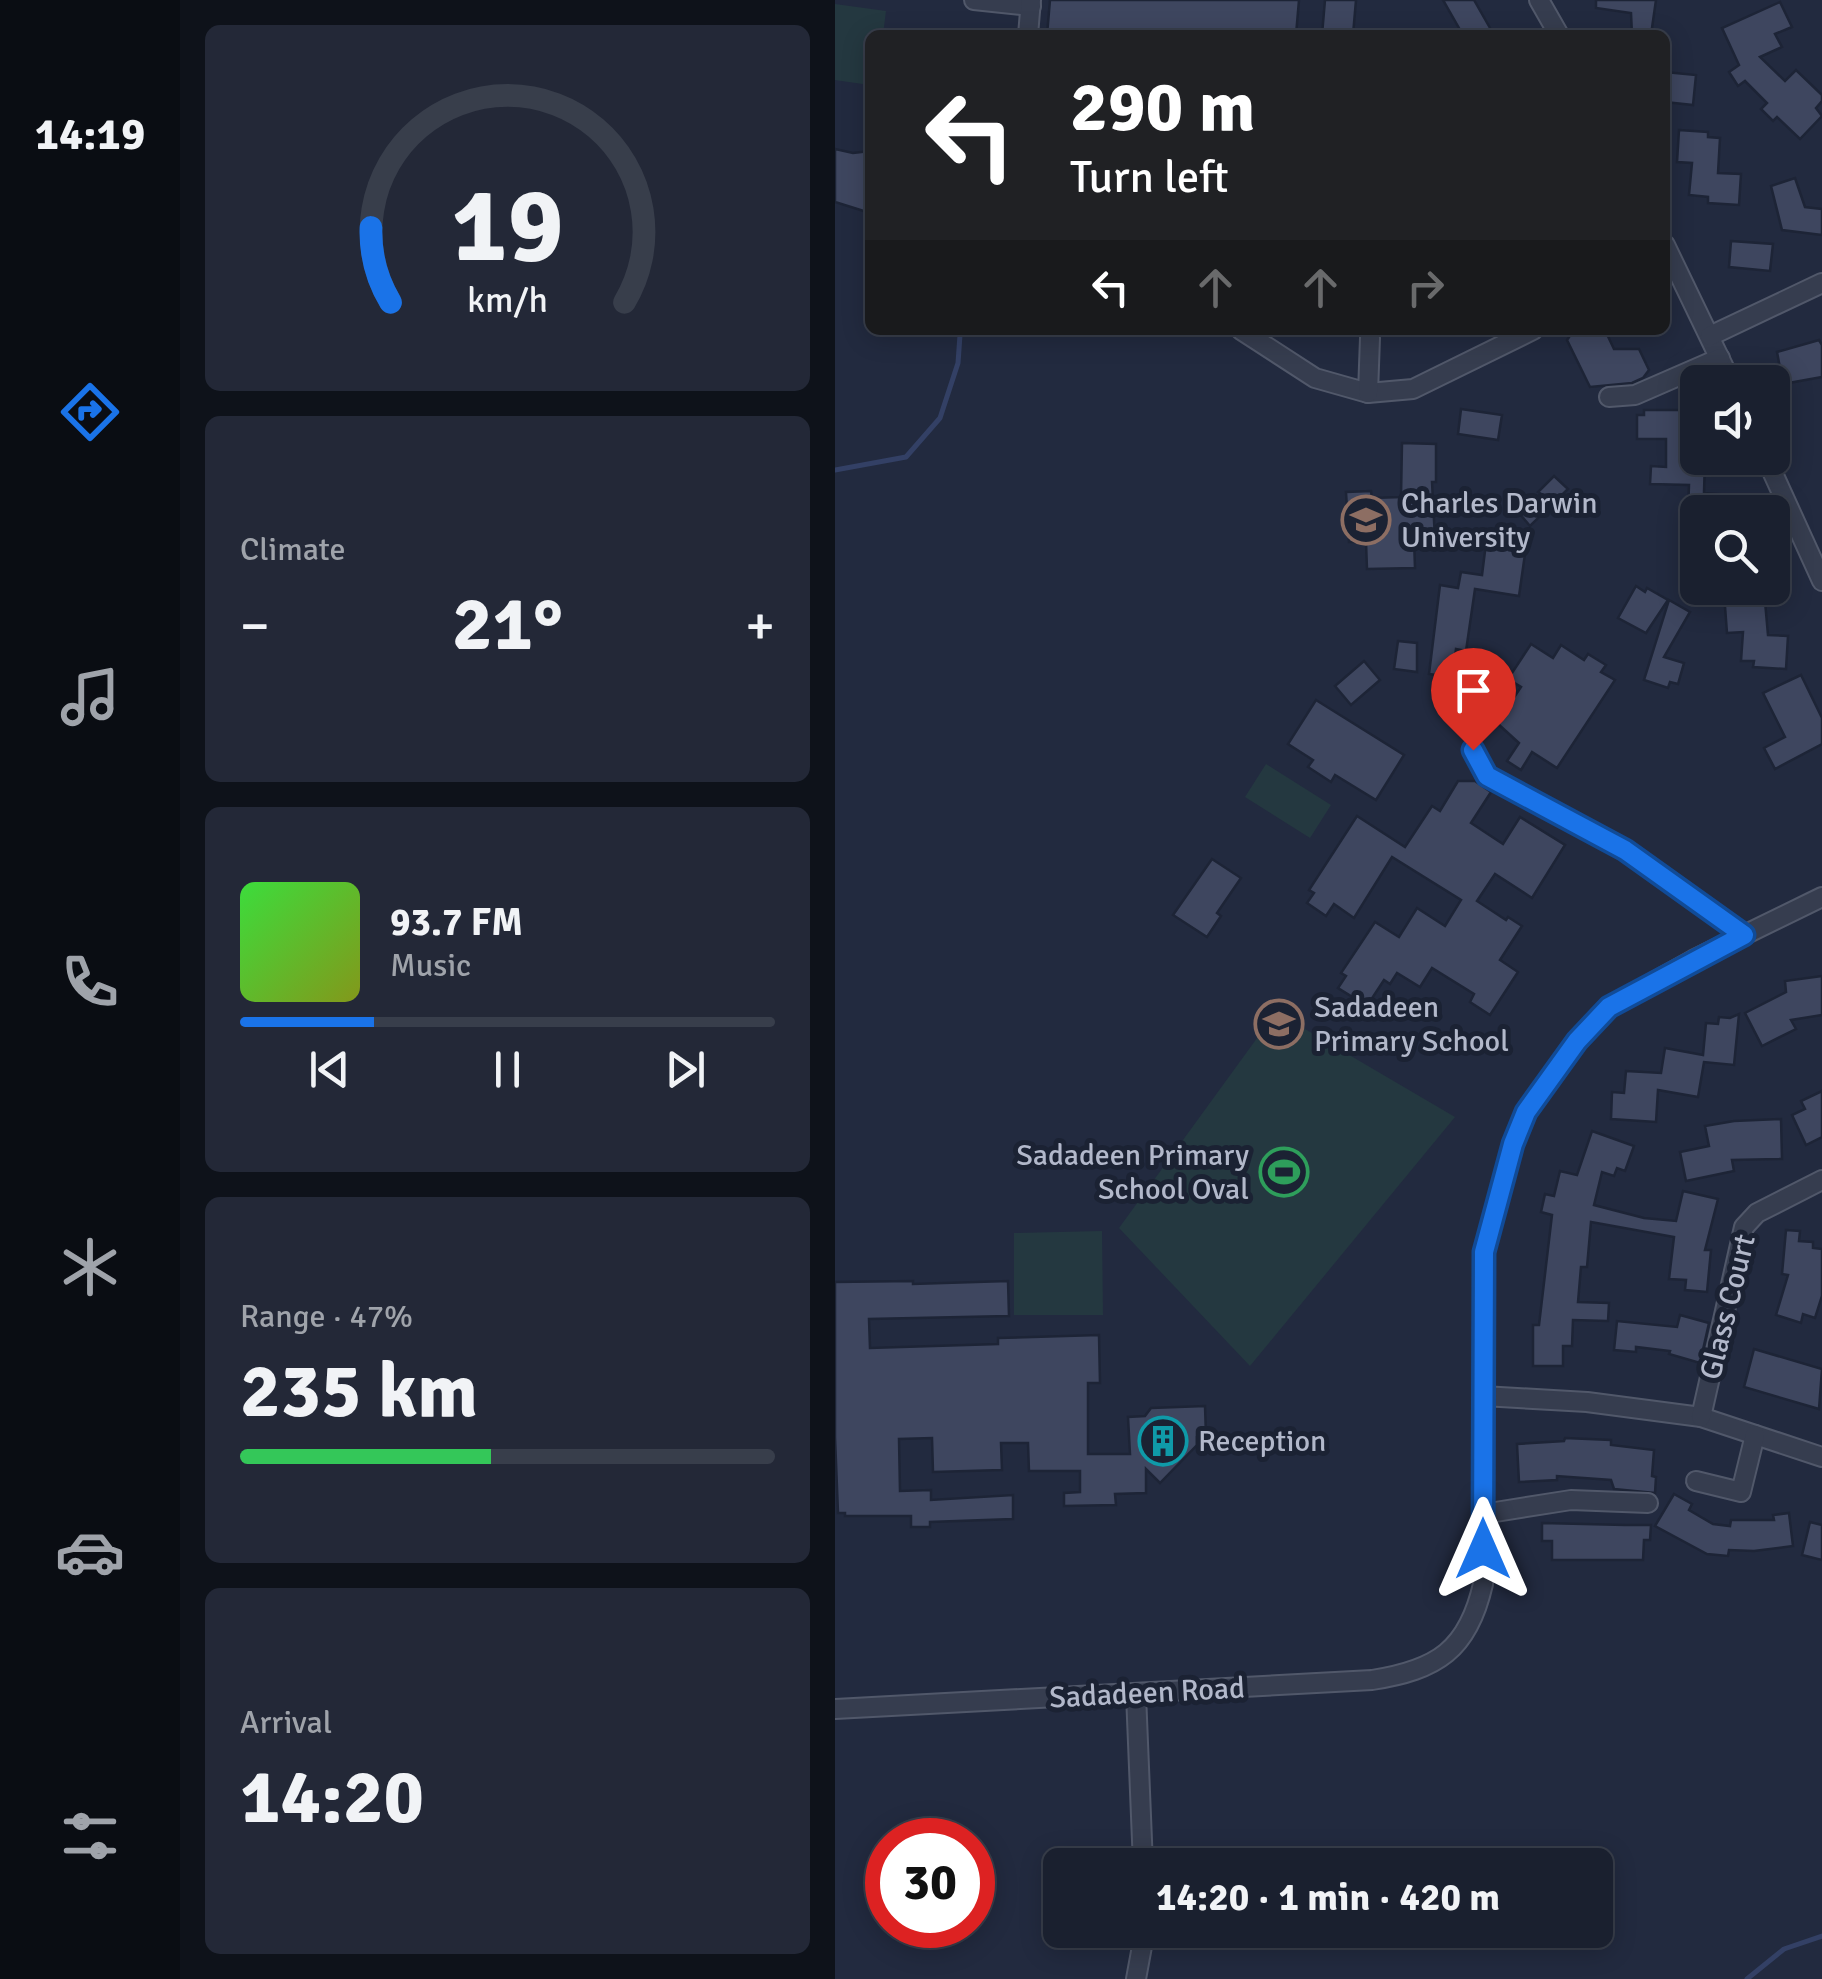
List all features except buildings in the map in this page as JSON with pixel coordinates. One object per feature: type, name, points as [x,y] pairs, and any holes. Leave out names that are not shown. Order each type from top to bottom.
[{"type":"street","points":[[973,0],[1031,3],[1029,30]]},
{"type":"street","points":[[1539,0],[1556,30]]},
{"type":"street","points":[[1670,262],[1723,365]]},
{"type":"street","points":[[1710,336],[1822,283]]},
{"type":"street","points":[[1250,335],[1315,378],[1367,393],[1413,389],[1515,335]]},
{"type":"street","points":[[1367,393],[1370,338]]},
{"type":"street","points":[[1609,397],[1635,396],[1720,358]]},
{"type":"street","points":[[1775,475],[1816,553],[1822,581]]},
{"type":"street","points":[[1473,750],[1487,776],[1625,850],[1744,935]]},
{"type":"street","points":[[1648,1503],[1571,1500],[1483,1514],[1484,1252],[1513,1144],[1526,1112],[1568,1052],[1609,1007],[1822,898]]},
{"type":"street","name":"Glass Court","points":[[1701,1417],[1744,1227],[1757,1213],[1822,1180]]},
{"type":"street","points":[[1483,1396],[1587,1402],[1701,1417],[1822,1457]]},
{"type":"street","points":[[1696,1481],[1741,1492],[1755,1435]]},
{"type":"street","name":"Sadadeen Road","points":[[835,1709],[1136,1694],[1408,1674],[1435,1664],[1452,1650],[1477,1609],[1483,1584],[1483,1514]]},
{"type":"street","points":[[1136,1694],[1142,1848]]},
{"type":"street","points":[[1136,1979],[1142,1948]]},
{"type":"shaded area","points":[[835,4],[886,11],[884,30],[865,30],[865,84],[835,80]]},
{"type":"shaded area","points":[[1266,764],[1331,805],[1310,838],[1245,797]]},
{"type":"shaded area","name":"Sadadeen Primary School Oval","points":[[1276,1012],[1455,1117],[1250,1366],[1119,1228]]},
{"type":"shaded area","points":[[1102,1231],[1103,1315],[1014,1315],[1014,1233]]},
{"type":"waterway","points":[[835,470],[906,457],[940,418],[958,363],[960,335]]},
{"type":"waterway","points":[[1747,1979],[1784,1949],[1822,1936]]},
{"type":"place","name":"Charles Darwin University","points":[[1366,520]]},
{"type":"place","name":"Sadadeen Primary School","points":[[1279,1024]]},
{"type":"place","name":"Sadadeen Primary School Oval","points":[[1284,1172]]},
{"type":"place","name":"Reception","points":[[1163,1441]]},
{"type":"route","points":[[1473,750],[1487,776],[1625,850],[1744,935],[1609,1007],[1550,1075],[1526,1112],[1495,1204],[1484,1252],[1483,1549]]}]
